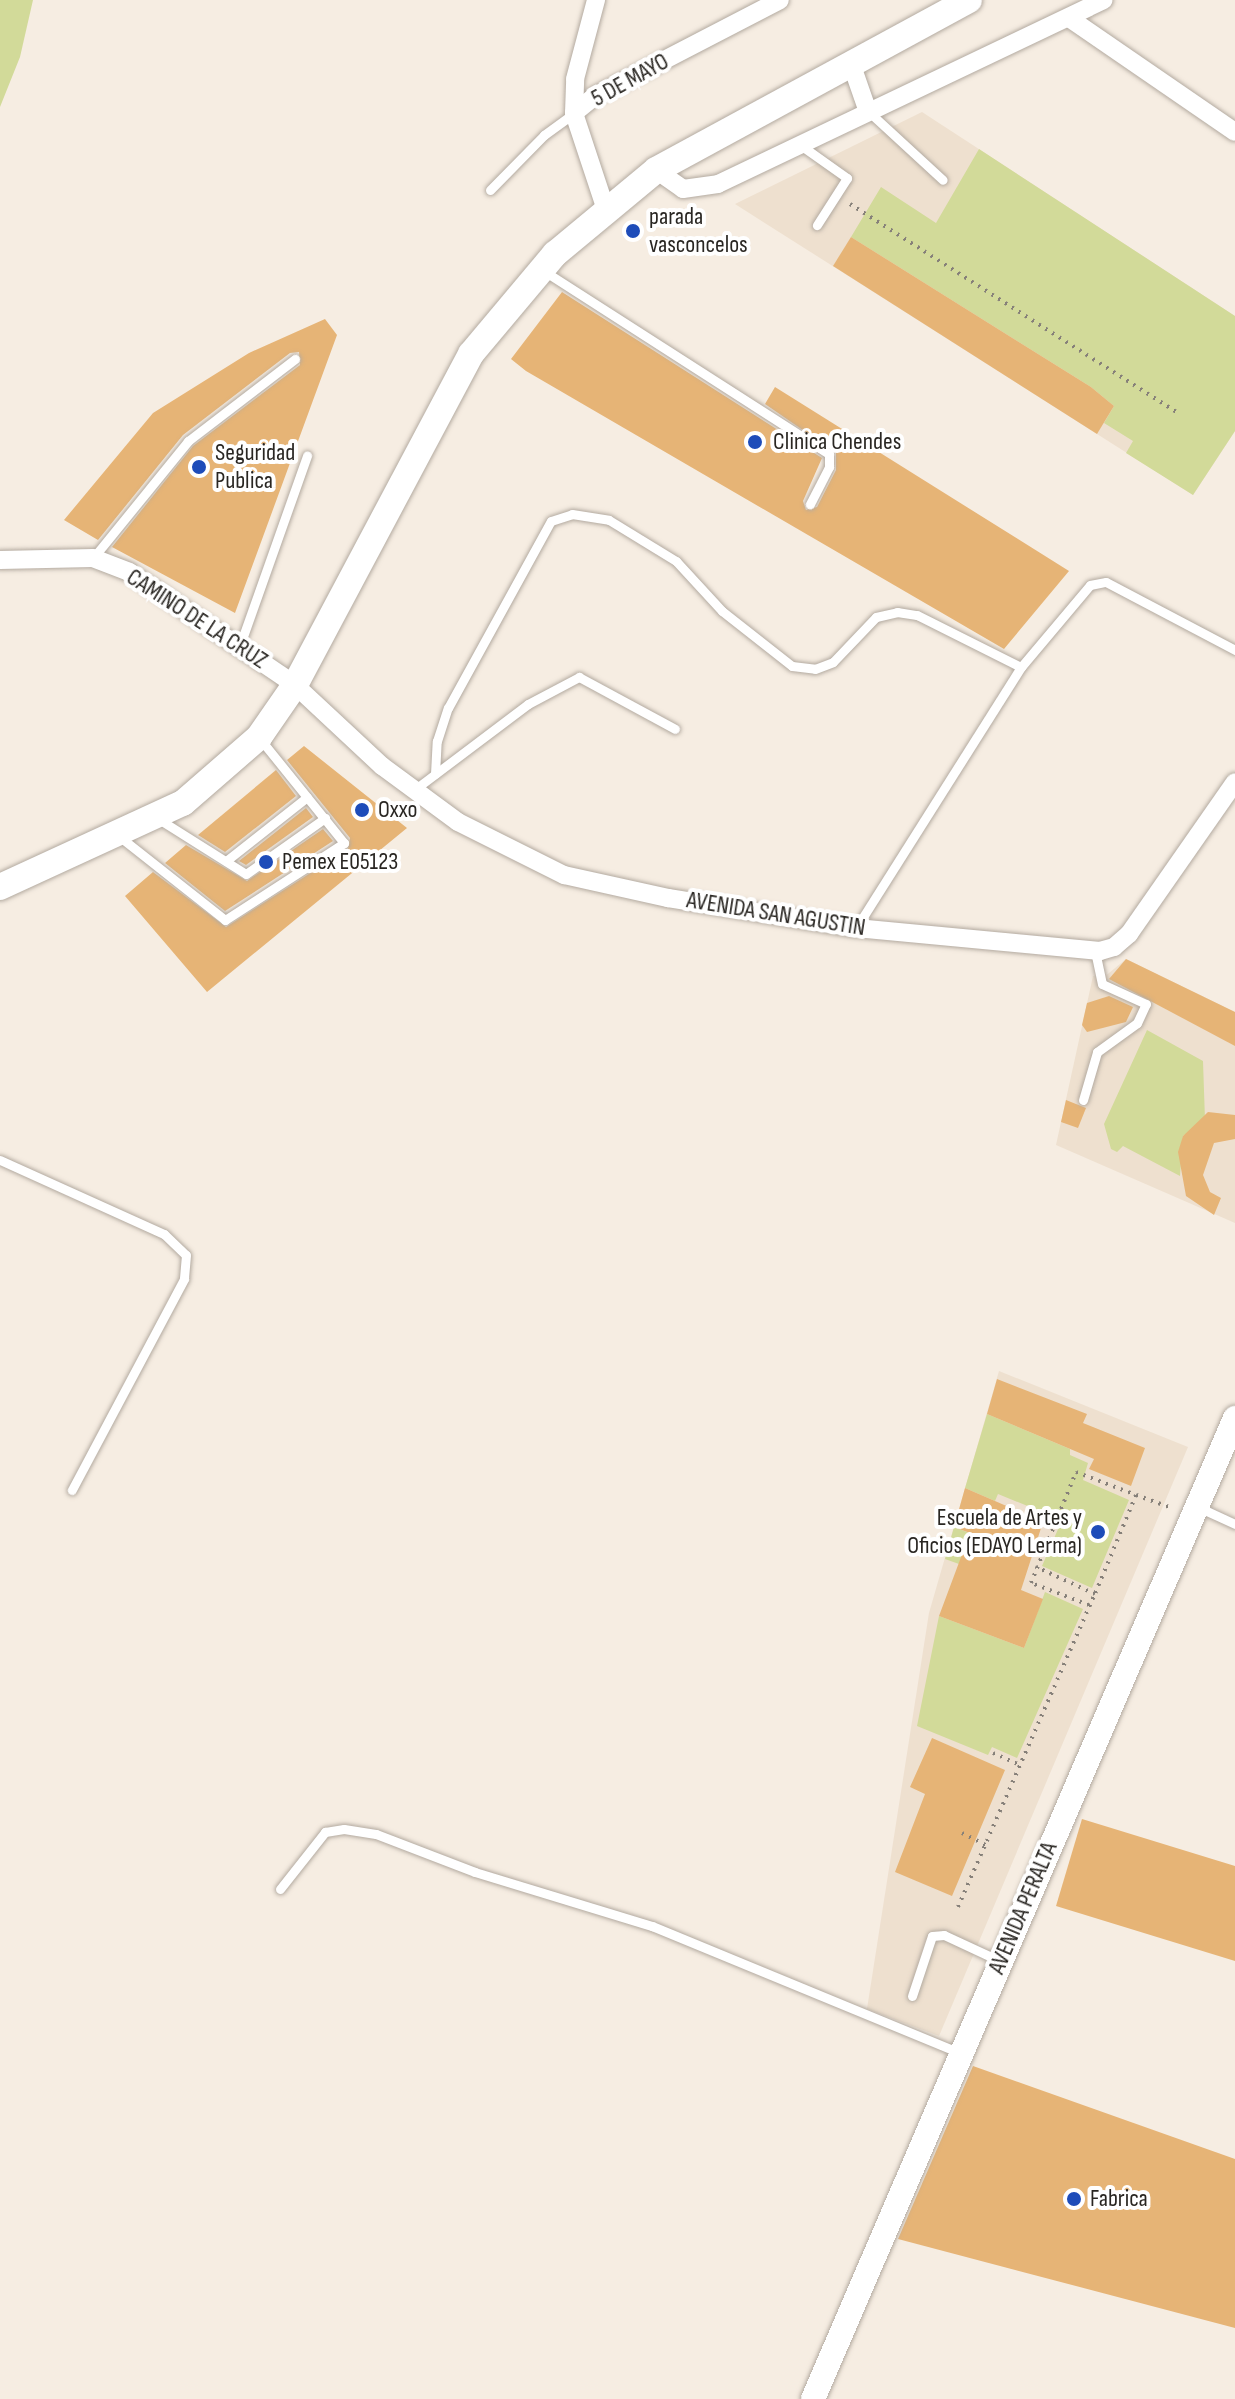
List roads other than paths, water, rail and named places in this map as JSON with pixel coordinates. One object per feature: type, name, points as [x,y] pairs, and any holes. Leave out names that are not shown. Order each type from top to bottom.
[{"type":"main road","points":[[0,887],[183,803],[259,737],[295,685],[471,354],[541,269],[656,170],[969,0]]},
{"type":"street","points":[[574,113],[575,79],[596,0]]},
{"type":"street","name":"5 DE MAYO","points":[[607,213],[574,113],[595,96],[780,0]]},
{"type":"street","points":[[656,170],[683,189],[700,190],[1103,0]]},
{"type":"street","points":[[1069,18],[1235,132]]},
{"type":"street","points":[[851,63],[867,109]]},
{"type":"street","name":"CAMINO DE LA CRUZ","points":[[0,560],[93,558],[129,572],[295,685]]},
{"type":"street","name":"AVENIDA SAN AGUSTIN","points":[[295,685],[414,790],[458,822],[564,875],[668,898],[856,928],[1095,951]]},
{"type":"street","points":[[1095,951],[1114,947],[1129,934],[1235,782]]},
{"type":"street","name":"AVENIDA PERALTA","points":[[813,2399],[1235,1418]]},
{"type":"lane","points":[[867,109],[943,180]]},
{"type":"lane","points":[[490,190],[544,135],[574,113]]},
{"type":"lane","points":[[799,144],[847,178],[817,225]]},
{"type":"lane","points":[[541,269],[829,454],[829,467],[810,504]]},
{"type":"lane","points":[[93,558],[188,441],[295,359]]},
{"type":"lane","points":[[240,645],[307,456]]},
{"type":"lane","points":[[435,774],[437,741],[448,708],[551,521],[572,514],[609,520],[676,561],[722,611],[792,666],[815,669],[833,662],[876,617],[897,612],[917,615],[1021,667]]},
{"type":"lane","points":[[856,928],[1021,667],[1067,608],[1101,580],[1235,650]]},
{"type":"lane","points":[[414,790],[528,704],[579,677],[675,729]]},
{"type":"lane","points":[[117,834],[225,920],[344,843],[259,737]]},
{"type":"lane","points":[[226,861],[307,797]]},
{"type":"lane","points":[[155,816],[246,874],[325,818]]},
{"type":"lane","points":[[1083,1100],[1097,1052],[1137,1023],[1146,1004],[1102,984],[1095,951]]},
{"type":"lane","points":[[0,1160],[164,1234],[186,1255],[184,1279],[72,1490]]},
{"type":"lane","points":[[1194,1511],[1235,1524]]},
{"type":"lane","points":[[280,1889],[325,1832],[344,1829],[376,1834],[475,1872],[652,1926],[960,2053]]},
{"type":"lane","points":[[912,1996],[932,1936],[944,1935],[1000,1961]]},
{"type":"place","name":"parada vasconcelos","points":[[633,231]]},
{"type":"place","name":"Clinica Chendes","points":[[755,442]]},
{"type":"place","name":"Seguridad Publica","points":[[199,467]]},
{"type":"place","name":"Oxxo","points":[[362,810]]},
{"type":"place","name":"Pemex E05123","points":[[266,862]]},
{"type":"place","name":"Escuela de Artes y Oficios (EDAYO Lerma)","points":[[1098,1532]]},
{"type":"place","name":"Fabrica","points":[[1074,2199]]}]
